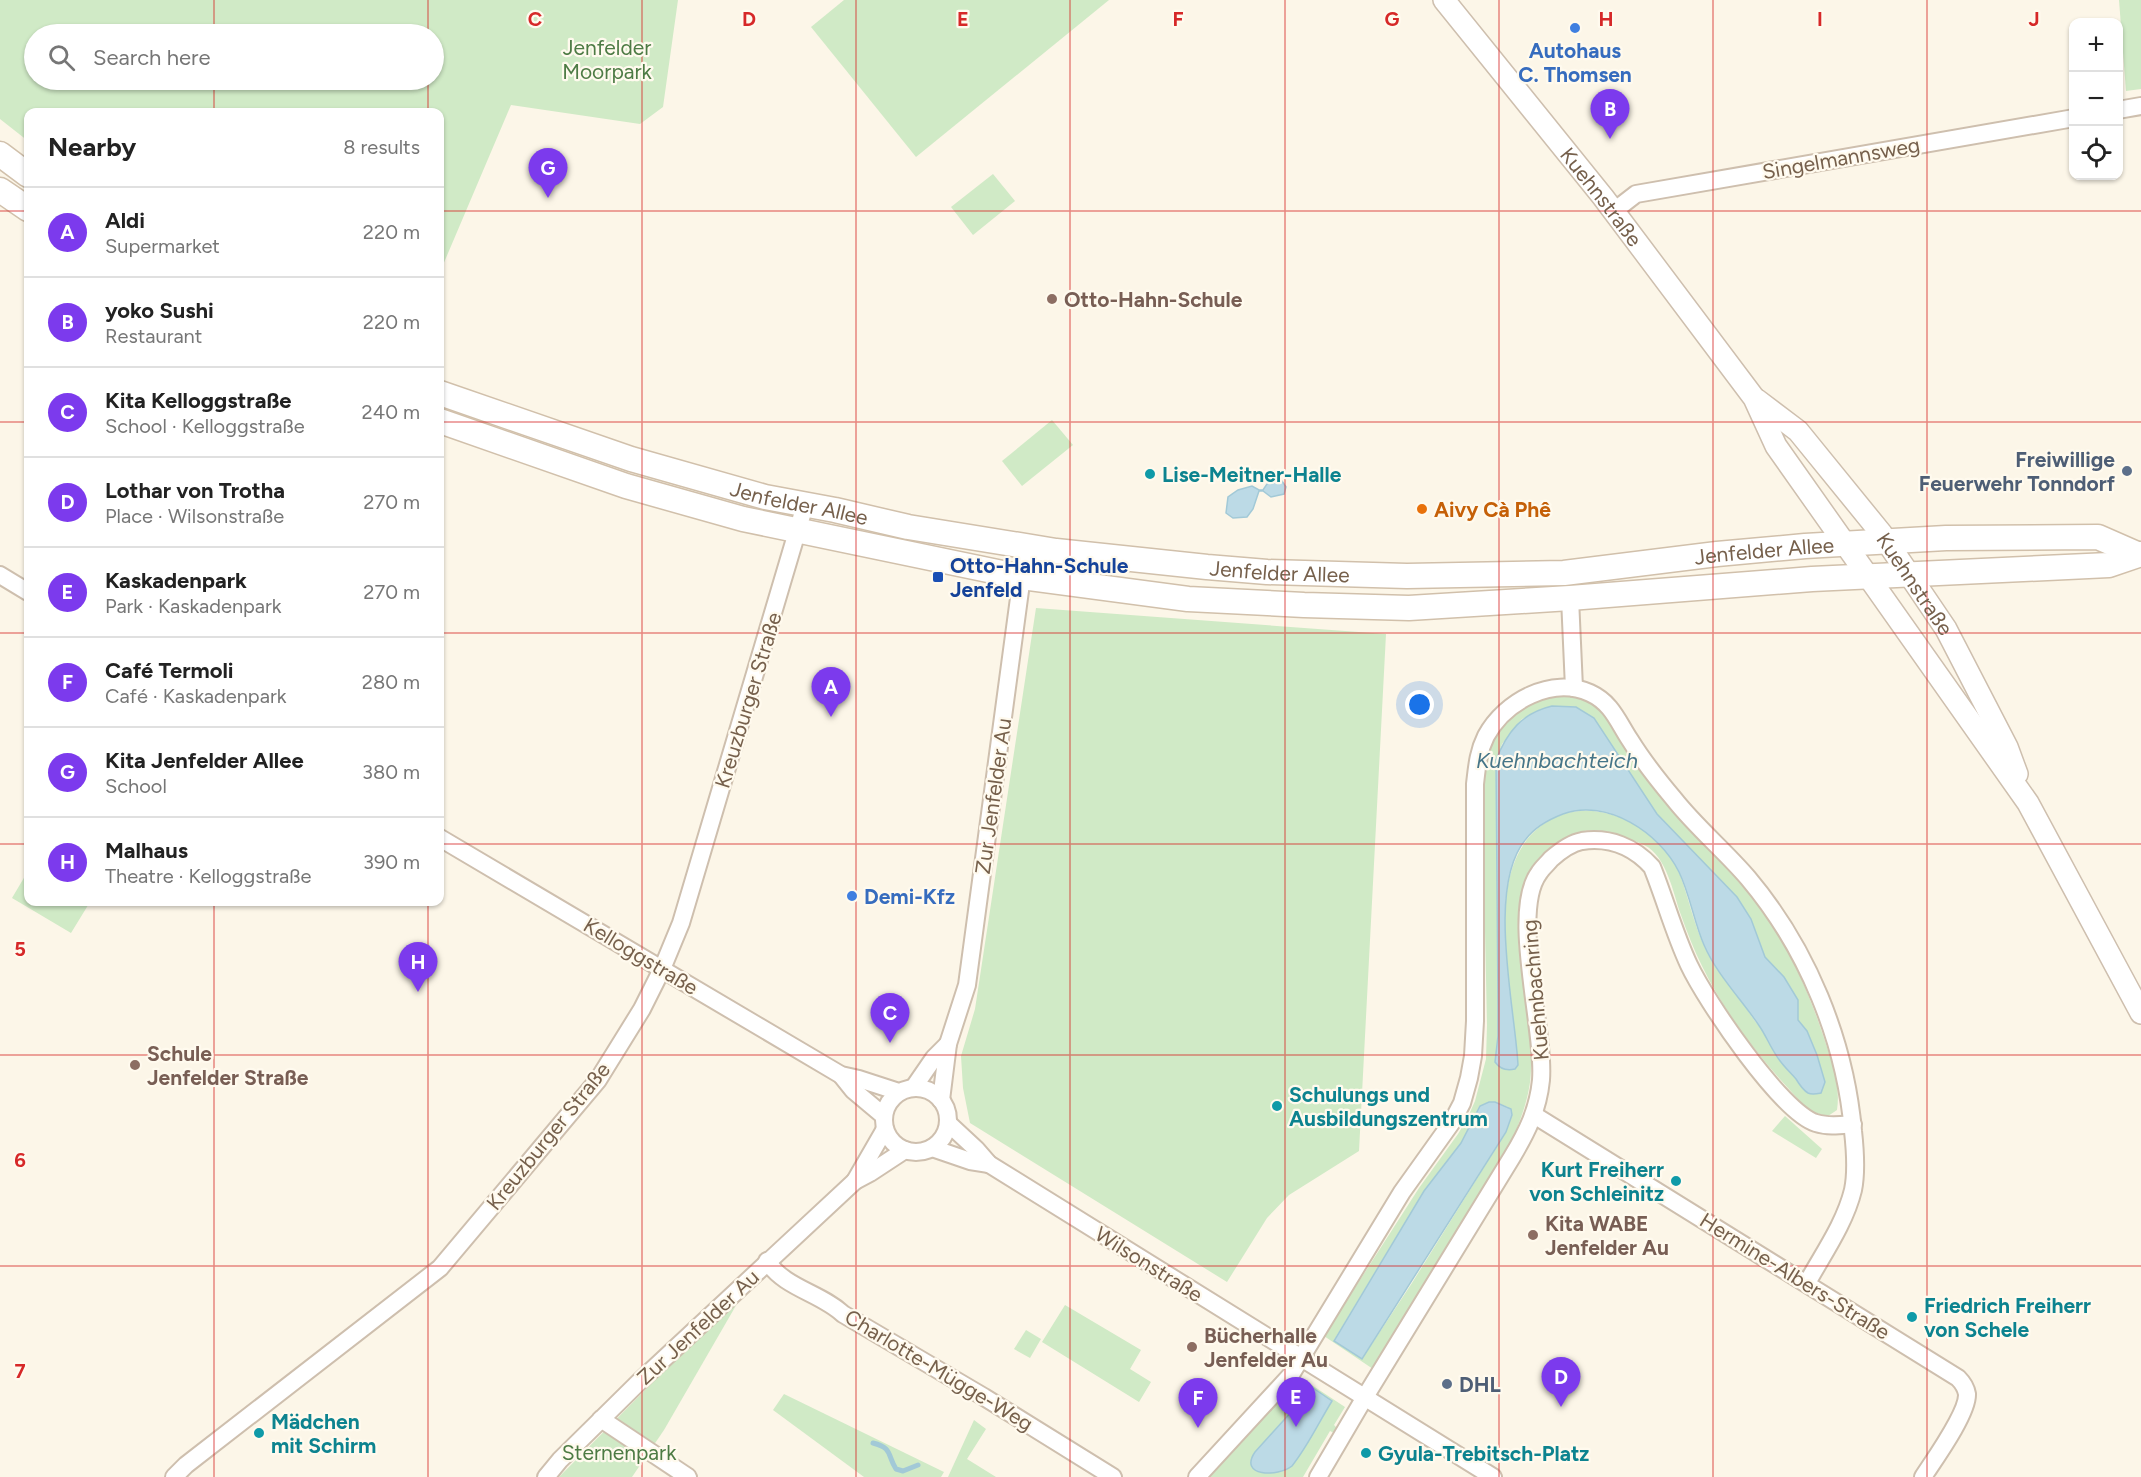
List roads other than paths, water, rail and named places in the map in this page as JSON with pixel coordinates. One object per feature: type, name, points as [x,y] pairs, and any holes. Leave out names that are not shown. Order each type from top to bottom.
[{"type":"main road","points":[[0,154],[24,172]]},
{"type":"main road","points":[[0,190],[24,206]]},
{"type":"main road","name":"Jenfelder Allee","points":[[444,394],[632,459],[765,498],[908,527],[1083,555],[1267,572],[1407,576],[1580,572],[1717,554],[1946,538],[2098,537],[2139,554]]},
{"type":"main road","name":"Jenfelder Allee","points":[[444,422],[626,486],[743,519],[1022,577],[1188,599],[1409,608],[1869,577],[2109,565],[2139,554]]},
{"type":"main road","points":[[1570,598],[1580,572]]},
{"type":"street","name":"Kuehnstraße","points":[[1444,0],[1614,210],[1754,398],[1776,446],[2028,803],[2141,1013]]},
{"type":"street","points":[[2123,109],[2141,106]]},
{"type":"street","name":"Singelmannsweg","points":[[1614,210],[1636,194],[2069,119]]},
{"type":"street","name":"Kuehnstraße","points":[[1754,398],[1798,431],[1858,502],[1887,541],[1946,629],[2007,747],[2028,803]]},
{"type":"street","name":"Kreuzburger Straße","points":[[174,1477],[186,1465],[440,1269],[598,1080],[642,1009],[662,969],[683,914],[806,505]]},
{"type":"street","name":"Zur Jenfelder Au","points":[[941,1100],[948,1044],[967,985],[1026,546]]},
{"type":"street","points":[[0,575],[24,590]]},
{"type":"street","points":[[1570,598],[1574,688]]},
{"type":"street","points":[[1197,1477],[1290,1376],[1402,1192],[1432,1153],[1462,1103],[1473,1056],[1477,758],[1487,735],[1503,714],[1519,701],[1553,687],[1574,688],[1602,700],[1613,711],[1657,778],[1748,879],[1780,922],[1806,969],[1831,1030],[1844,1070],[1855,1147],[1853,1188],[1841,1219],[1807,1283]]},
{"type":"street","name":"Kelloggstraße","points":[[444,840],[841,1075],[907,1090]]},
{"type":"street","name":"Kuehnbachring","points":[[1318,1477],[1512,1157],[1534,1116],[1539,1096],[1542,1062],[1528,955],[1528,901],[1538,874],[1558,852],[1580,841],[1603,840],[1625,846],[1641,856],[1652,867],[1689,965],[1708,998],[1755,1066],[1797,1113],[1816,1123],[1853,1124]]},
{"type":"street","name":"Zur Jenfelder Au","points":[[907,1090],[948,1044]]},
{"type":"street","name":"Kelloggstraße","points":[[841,1075],[885,1123]]},
{"type":"street","points":[[927,1089],[941,1100],[947,1111],[948,1123],[945,1135],[932,1148],[921,1152],[905,1150],[892,1142],[885,1123],[889,1102],[907,1090],[927,1089]]},
{"type":"street","name":"Hermine-Albers-Straße","points":[[1534,1116],[1954,1374],[1965,1387],[1967,1398],[1962,1413],[1923,1477]]},
{"type":"street","name":"Zur Jenfelder Au","points":[[855,1181],[885,1123]]},
{"type":"street","name":"Wilsonstraße","points":[[948,1123],[989,1164],[1493,1477]]},
{"type":"street","name":"Wilsonstraße","points":[[932,1148],[970,1161],[989,1164]]},
{"type":"street","name":"Zur Jenfelder Au","points":[[546,1477],[601,1419],[767,1261],[855,1181],[905,1150]]},
{"type":"street","name":"Charlotte-Mügge-Weg","points":[[767,1261],[773,1270],[796,1286],[833,1304],[843,1314],[984,1396],[1113,1477]]},
{"type":"street","points":[[601,1419],[688,1477]]},
{"type":"water","points":[[1269,481],[1282,481],[1286,487],[1284,494],[1271,497],[1259,491],[1253,509],[1247,517],[1233,518],[1226,513],[1228,497],[1238,490],[1252,486],[1263,490]]},
{"type":"water","name":"Kuehnbachteich","points":[[1552,706],[1576,707],[1594,718],[1657,814],[1737,897],[1751,919],[1765,957],[1784,977],[1798,1000],[1798,1020],[1807,1031],[1825,1082],[1821,1093],[1810,1094],[1801,1087],[1778,1058],[1760,1027],[1716,967],[1701,936],[1679,872],[1659,844],[1630,822],[1597,811],[1580,810],[1548,821],[1526,839],[1514,860],[1507,886],[1505,916],[1518,1065],[1515,1069],[1506,1070],[1495,1062],[1498,1036],[1496,760],[1505,741],[1517,725],[1532,713]]},
{"type":"water","points":[[1495,1102],[1511,1109],[1512,1115],[1506,1132],[1362,1359],[1334,1341],[1424,1191],[1461,1143],[1480,1106]]},
{"type":"water","points":[[1313,1388],[1332,1401],[1298,1458],[1286,1470],[1270,1473],[1256,1470],[1251,1460],[1255,1452]]},
{"type":"waterway","points":[[873,1443],[887,1450],[896,1469],[903,1471],[918,1465]]},
{"type":"place","name":"Autohaus C. Thomsen","points":[[1575,28]]},
{"type":"place","name":"yoko Sushi","points":[[1610,139]]},
{"type":"place","name":"Kita Jenfelder Allee","points":[[548,198]]},
{"type":"place","name":"Otto-Hahn-Schule","points":[[1052,299]]},
{"type":"place","name":"Freiwillige Feuerwehr Tonndorf","points":[[2127,471]]},
{"type":"place","name":"Lise-Meitner-Halle","points":[[1150,474]]},
{"type":"place","name":"Aivy Cà Phê","points":[[1422,509]]},
{"type":"place","name":"Otto-Hahn-Schule Jenfeld","points":[[938,577]]},
{"type":"place","name":"Aldi","points":[[831,717]]},
{"type":"place","name":"Demi-Kfz","points":[[852,896]]},
{"type":"place","name":"Malhaus","points":[[418,992]]},
{"type":"place","name":"Kita Kelloggstraße","points":[[890,1043]]},
{"type":"place","name":"Schule Jenfelder Straße","points":[[135,1065]]},
{"type":"place","name":"Schulungs und Ausbildungszentrum","points":[[1277,1106]]},
{"type":"place","name":"Kurt Freiherr von Schleinitz","points":[[1676,1181]]},
{"type":"place","name":"Kita WABE Jenfelder Au","points":[[1533,1235]]},
{"type":"place","name":"Friedrich Freiherr von Schele","points":[[1912,1317]]},
{"type":"place","name":"Bücherhalle Jenfelder Au","points":[[1192,1347]]},
{"type":"place","name":"DHL","points":[[1447,1384]]},
{"type":"place","name":"Lothar von Trotha","points":[[1561,1407]]},
{"type":"place","name":"Kaskadenpark","points":[[1296,1427]]},
{"type":"place","name":"Café Termoli","points":[[1198,1428]]},
{"type":"place","name":"Mädchen mit Schirm","points":[[259,1433]]},
{"type":"place","name":"Gyula-Trebitsch-Platz","points":[[1366,1453]]},
{"type":"park label","name":"Jenfelder Moorpark","points":[[607,59]]},
{"type":"park label","name":"Sternenpark","points":[[619,1452]]}]
